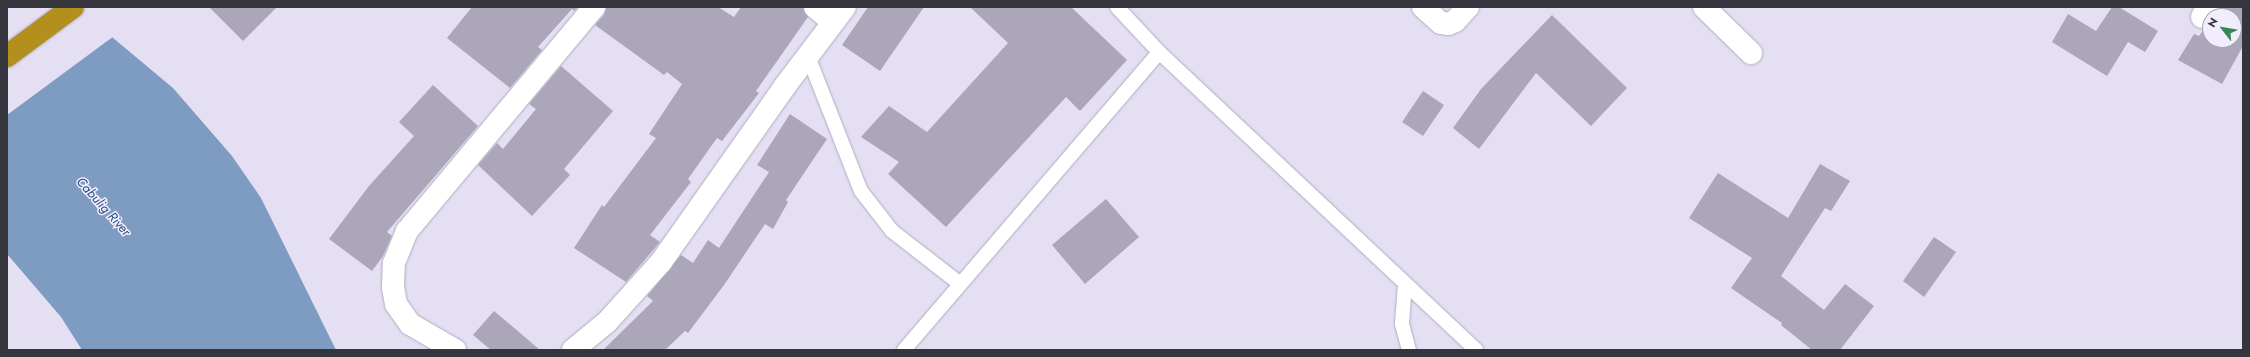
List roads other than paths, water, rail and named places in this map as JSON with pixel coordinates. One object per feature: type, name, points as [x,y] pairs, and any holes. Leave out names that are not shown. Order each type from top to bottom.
[{"type":"highway","points":[[7,56],[73,7]]},
{"type":"street","points":[[455,350],[410,324],[396,304],[393,287],[394,263],[407,231],[594,7]]},
{"type":"street","points":[[574,350],[607,322],[661,262],[839,15],[815,7]]},
{"type":"street","points":[[1423,7],[1441,23],[1448,24],[1455,21],[1468,7]]},
{"type":"street","points":[[1704,7],[1751,53]]},
{"type":"lane","points":[[1117,7],[1159,52],[1476,350]]},
{"type":"lane","points":[[904,350],[959,283],[1159,52]]},
{"type":"lane","points":[[808,56],[861,192],[892,231],[959,283]]},
{"type":"lane","points":[[1405,284],[1402,324],[1409,350]]},
{"type":"water","name":"Cabulig River","points":[[7,7],[76,7],[173,88],[232,156],[261,198],[336,350],[82,350],[61,317],[7,254]]}]
